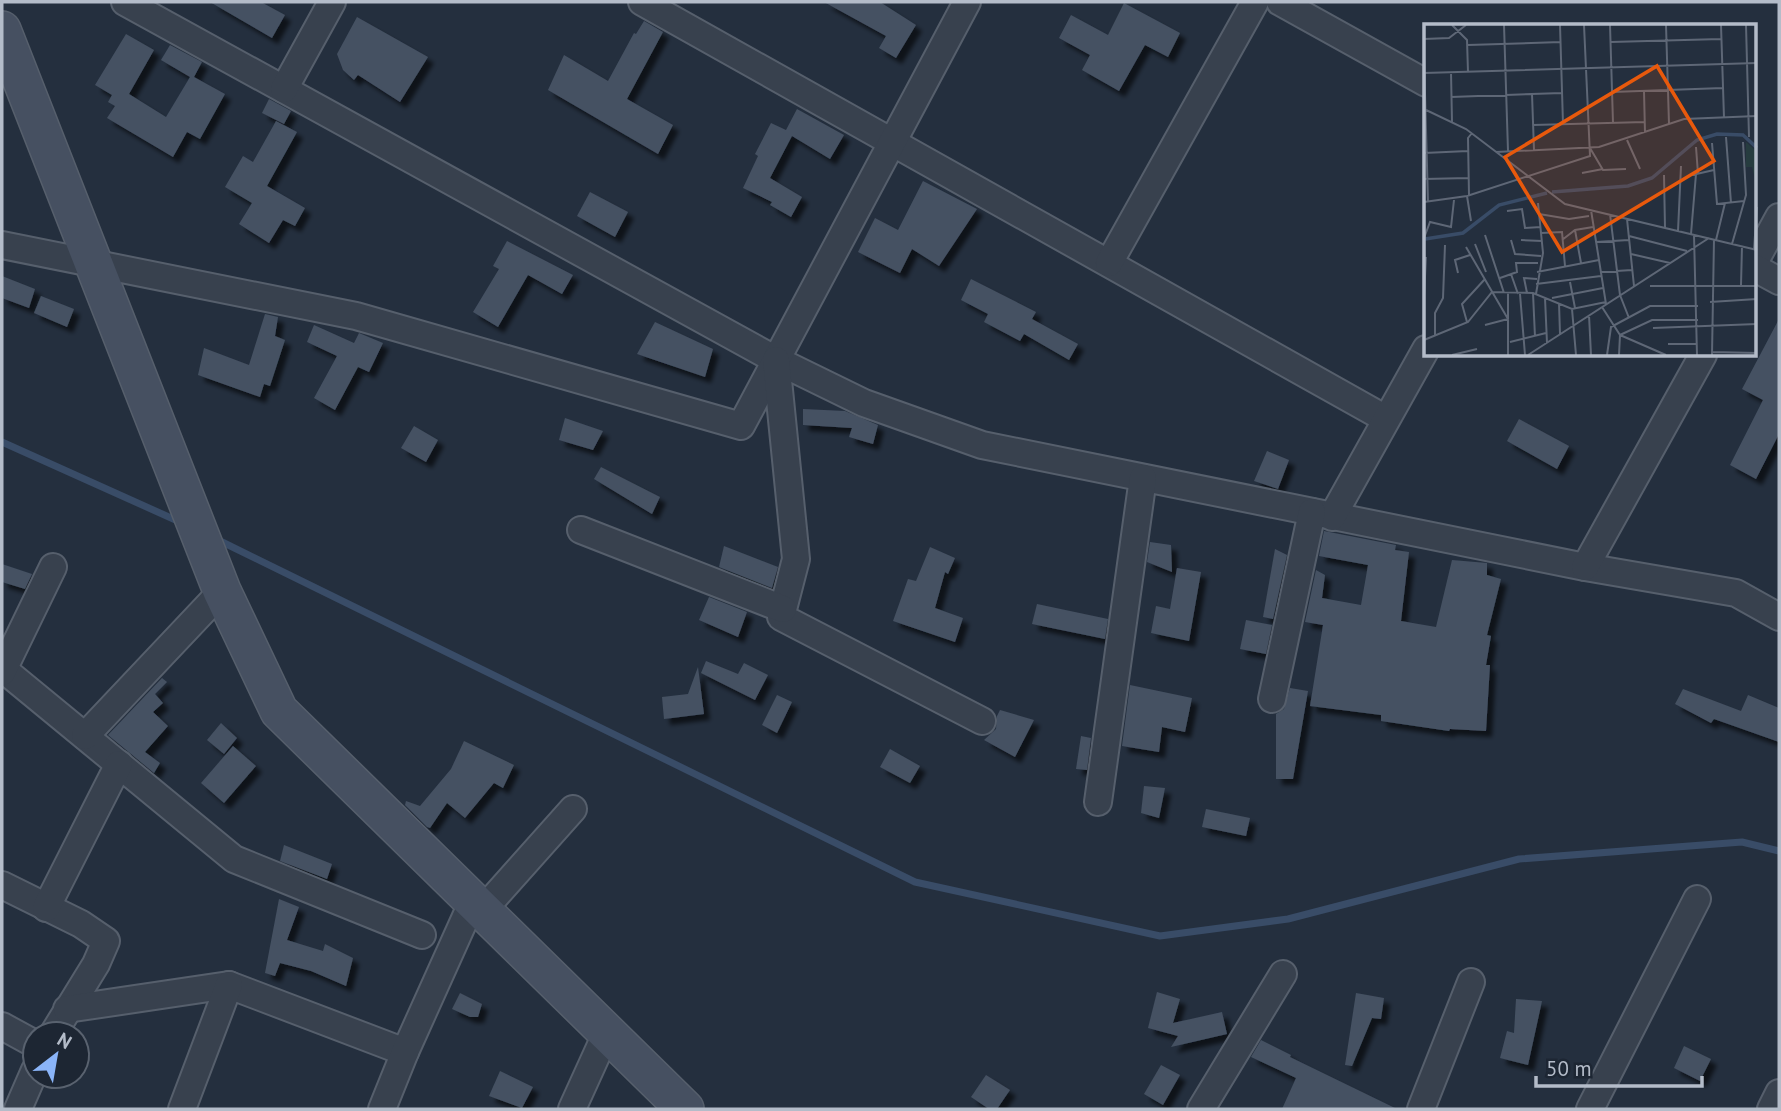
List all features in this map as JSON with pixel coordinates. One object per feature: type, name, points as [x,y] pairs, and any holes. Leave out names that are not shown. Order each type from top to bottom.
[{"type":"street","points":[[125,2],[776,360],[864,403],[982,446],[1585,567],[1735,593],[1779,617]]},
{"type":"street","points":[[284,89],[332,2]]},
{"type":"street","points":[[642,2],[680,11],[892,142],[1387,419]]},
{"type":"street","points":[[2,245],[356,316],[740,426],[967,2]]},
{"type":"street","points":[[1109,263],[1255,2]]},
{"type":"street","points":[[1280,2],[1424,82]]},
{"type":"street","points":[[2,30],[222,591],[279,711],[685,1109]]},
{"type":"street","points":[[1756,259],[1779,217]]},
{"type":"street","points":[[1756,269],[1779,282]]},
{"type":"street","points":[[1272,699],[1322,514],[1387,419],[1424,353]]},
{"type":"street","points":[[1585,567],[1702,357]]},
{"type":"street","points":[[776,360],[796,559],[781,617],[982,721]]},
{"type":"street","points":[[1098,802],[1143,478]]},
{"type":"street","points":[[581,530],[783,609]]},
{"type":"street","points":[[52,566],[3,670],[234,859],[422,935]]},
{"type":"street","points":[[85,736],[222,591]]},
{"type":"street","points":[[46,908],[119,764]]},
{"type":"street","points":[[382,1109],[405,1052],[478,906],[573,809]]},
{"type":"street","points":[[2,885],[81,924],[106,941],[96,964],[61,1020]]},
{"type":"street","points":[[1590,1109],[1697,900]]},
{"type":"street","points":[[1202,1109],[1283,974]]},
{"type":"street","points":[[1421,1109],[1471,982]]},
{"type":"street","points":[[67,1009],[229,985],[405,1052]]},
{"type":"street","points":[[182,1109],[229,985]]},
{"type":"street","points":[[2,1026],[21,1036]]},
{"type":"street","points":[[572,1109],[607,1032]]},
{"type":"street","points":[[2,1102],[16,1109],[25,1090]]},
{"type":"street","points":[[1771,1109],[1779,1093]]},
{"type":"building","points":[[210,2],[261,2],[285,15],[272,38]]},
{"type":"building","points":[[824,2],[880,2],[916,25],[896,58],[879,48],[886,36]]},
{"type":"building","points":[[1124,3],[1180,33],[1168,57],[1145,45],[1119,91],[1082,70],[1090,55],[1059,38],[1071,15],[1108,35]]},
{"type":"building","points":[[357,17],[428,57],[400,102],[358,75],[354,80],[343,70],[337,54]]},
{"type":"building","points":[[644,21],[663,32],[627,99],[673,125],[658,154],[548,90],[564,55],[608,81],[634,33],[636,34]]},
{"type":"building","points":[[126,34],[154,50],[129,94],[166,117],[190,77],[161,60],[170,45],[202,62],[194,77],[225,94],[200,139],[187,132],[173,157],[107,118],[115,106],[108,102],[112,95],[95,85]]},
{"type":"building","points":[[269,99],[291,111],[284,124],[262,113]]},
{"type":"building","points":[[797,109],[844,135],[830,159],[792,136],[770,178],[802,197],[791,217],[770,205],[772,202],[743,188],[758,156],[755,154],[771,123],[786,130]]},
{"type":"building","points":[[276,121],[297,132],[267,186],[305,208],[295,226],[283,220],[269,243],[239,224],[252,203],[225,187],[243,156],[253,162]]},
{"type":"building","points":[[923,181],[977,209],[939,266],[912,249],[900,273],[858,252],[875,218],[898,230]]},
{"type":"building","points":[[590,192],[628,212],[615,237],[577,216]]},
{"type":"building","points":[[507,241],[573,275],[562,294],[528,275],[498,327],[473,312],[499,269],[493,266]]},
{"type":"building","points":[[2,276],[35,289],[29,308],[2,298]]},
{"type":"building","points":[[971,279],[1036,312],[1032,319],[1078,344],[1069,360],[1024,334],[1020,341],[984,322],[988,314],[961,300]]},
{"type":"building","points":[[41,296],[74,309],[67,327],[34,313]]},
{"type":"building","points":[[265,314],[278,317],[275,336],[285,340],[270,386],[264,384],[260,397],[198,375],[204,348],[249,365]]},
{"type":"building","points":[[1779,319],[1779,434],[1756,479],[1730,465],[1763,400],[1742,389]]},
{"type":"building","points":[[655,322],[713,349],[705,377],[637,354]]},
{"type":"building","points":[[314,325],[354,343],[359,333],[383,343],[369,372],[358,367],[335,410],[314,398],[337,356],[307,342]]},
{"type":"building","points":[[803,409],[845,411],[878,425],[873,444],[849,437],[852,428],[803,425]]},
{"type":"building","points":[[565,418],[603,431],[593,450],[559,440]]},
{"type":"building","points":[[1519,419],[1569,446],[1557,469],[1507,441]]},
{"type":"building","points":[[414,426],[438,440],[426,462],[401,448]]},
{"type":"building","points":[[1267,451],[1289,460],[1278,489],[1254,481]]},
{"type":"building","points":[[601,467],[660,497],[652,514],[594,479]]},
{"type":"building","points":[[1324,531],[1396,545],[1395,550],[1409,552],[1401,621],[1436,627],[1452,560],[1487,563],[1487,575],[1501,579],[1487,635],[1491,636],[1486,665],[1490,665],[1486,731],[1449,731],[1381,721],[1381,715],[1310,706],[1323,625],[1305,622],[1316,570],[1325,575],[1322,598],[1361,605],[1368,565],[1319,556]]},
{"type":"building","points":[[1150,542],[1171,545],[1172,572],[1147,562]]},
{"type":"building","points":[[724,546],[778,567],[772,588],[719,567]]},
{"type":"building","points":[[930,547],[955,558],[948,574],[945,572],[935,608],[963,618],[955,642],[893,621],[908,579],[916,581]]},
{"type":"building","points":[[1275,549],[1287,555],[1273,619],[1263,617]]},
{"type":"building","points":[[2,564],[32,574],[25,589],[2,582]]},
{"type":"building","points":[[1177,568],[1201,572],[1189,641],[1151,633],[1156,606],[1170,609]]},
{"type":"building","points":[[709,597],[747,612],[738,637],[699,620]]},
{"type":"building","points":[[1037,604],[1108,619],[1105,639],[1032,624]]},
{"type":"building","points":[[1246,620],[1272,625],[1266,654],[1240,649]]},
{"type":"building","points":[[706,661],[738,674],[744,663],[768,675],[755,700],[701,673]]},
{"type":"building","points":[[698,667],[704,714],[664,719],[662,697],[688,694]]},
{"type":"building","points":[[162,678],[167,682],[155,694],[163,703],[153,712],[168,726],[145,752],[160,763],[154,773],[108,735]]},
{"type":"building","points":[[1130,685],[1192,698],[1185,732],[1162,727],[1159,752],[1122,746]]},
{"type":"building","points":[[1290,688],[1308,691],[1293,779],[1276,779],[1276,714],[1284,709]]},
{"type":"building","points":[[1683,689],[1741,711],[1748,695],[1779,708],[1779,742],[1714,719],[1711,723],[1675,704]]},
{"type":"building","points":[[777,695],[792,702],[777,733],[762,725]]},
{"type":"building","points":[[1000,710],[1034,720],[1015,757],[984,740],[996,729]]},
{"type":"building","points":[[221,723],[237,738],[224,754],[207,740]]},
{"type":"building","points":[[1081,736],[1091,738],[1087,770],[1076,769]]},
{"type":"building","points":[[464,741],[514,765],[503,788],[494,783],[465,818],[447,803],[430,828],[427,827],[405,805],[406,801],[420,806],[451,769]]},
{"type":"building","points":[[233,746],[256,766],[224,803],[201,783]]},
{"type":"building","points":[[890,749],[920,766],[910,783],[880,767]]},
{"type":"building","points":[[1144,786],[1165,788],[1159,818],[1141,813]]},
{"type":"building","points":[[1206,809],[1250,818],[1246,836],[1202,827]]},
{"type":"building","points":[[284,845],[332,864],[327,879],[280,861]]},
{"type":"building","points":[[279,899],[299,907],[287,940],[323,951],[325,944],[353,958],[346,986],[311,971],[280,963],[275,976],[265,973]]},
{"type":"building","points":[[1157,992],[1180,999],[1173,1023],[1222,1012],[1227,1034],[1171,1047],[1178,1036],[1148,1028]]},
{"type":"building","points":[[460,993],[482,1004],[478,1017],[470,1017],[452,1009]]},
{"type":"building","points":[[1356,993],[1384,998],[1381,1019],[1372,1018],[1352,1066],[1345,1065]]},
{"type":"building","points":[[1516,999],[1542,1001],[1528,1065],[1500,1058],[1507,1031],[1514,1033]]},
{"type":"building","points":[[1261,1040],[1397,1109],[1282,1109],[1296,1078],[1251,1057]]},
{"type":"building","points":[[1684,1046],[1711,1059],[1700,1081],[1674,1068]]},
{"type":"building","points":[[1161,1065],[1180,1075],[1163,1105],[1144,1094]]},
{"type":"building","points":[[500,1071],[533,1087],[522,1108],[489,1096]]},
{"type":"building","points":[[986,1075],[1010,1090],[997,1109],[989,1109],[971,1097]]},
{"type":"waterway","points":[[2,442],[180,522]]},
{"type":"waterway","points":[[216,539],[915,882],[1160,936],[1288,919],[1519,859],[1742,842],[1779,851]]}]
